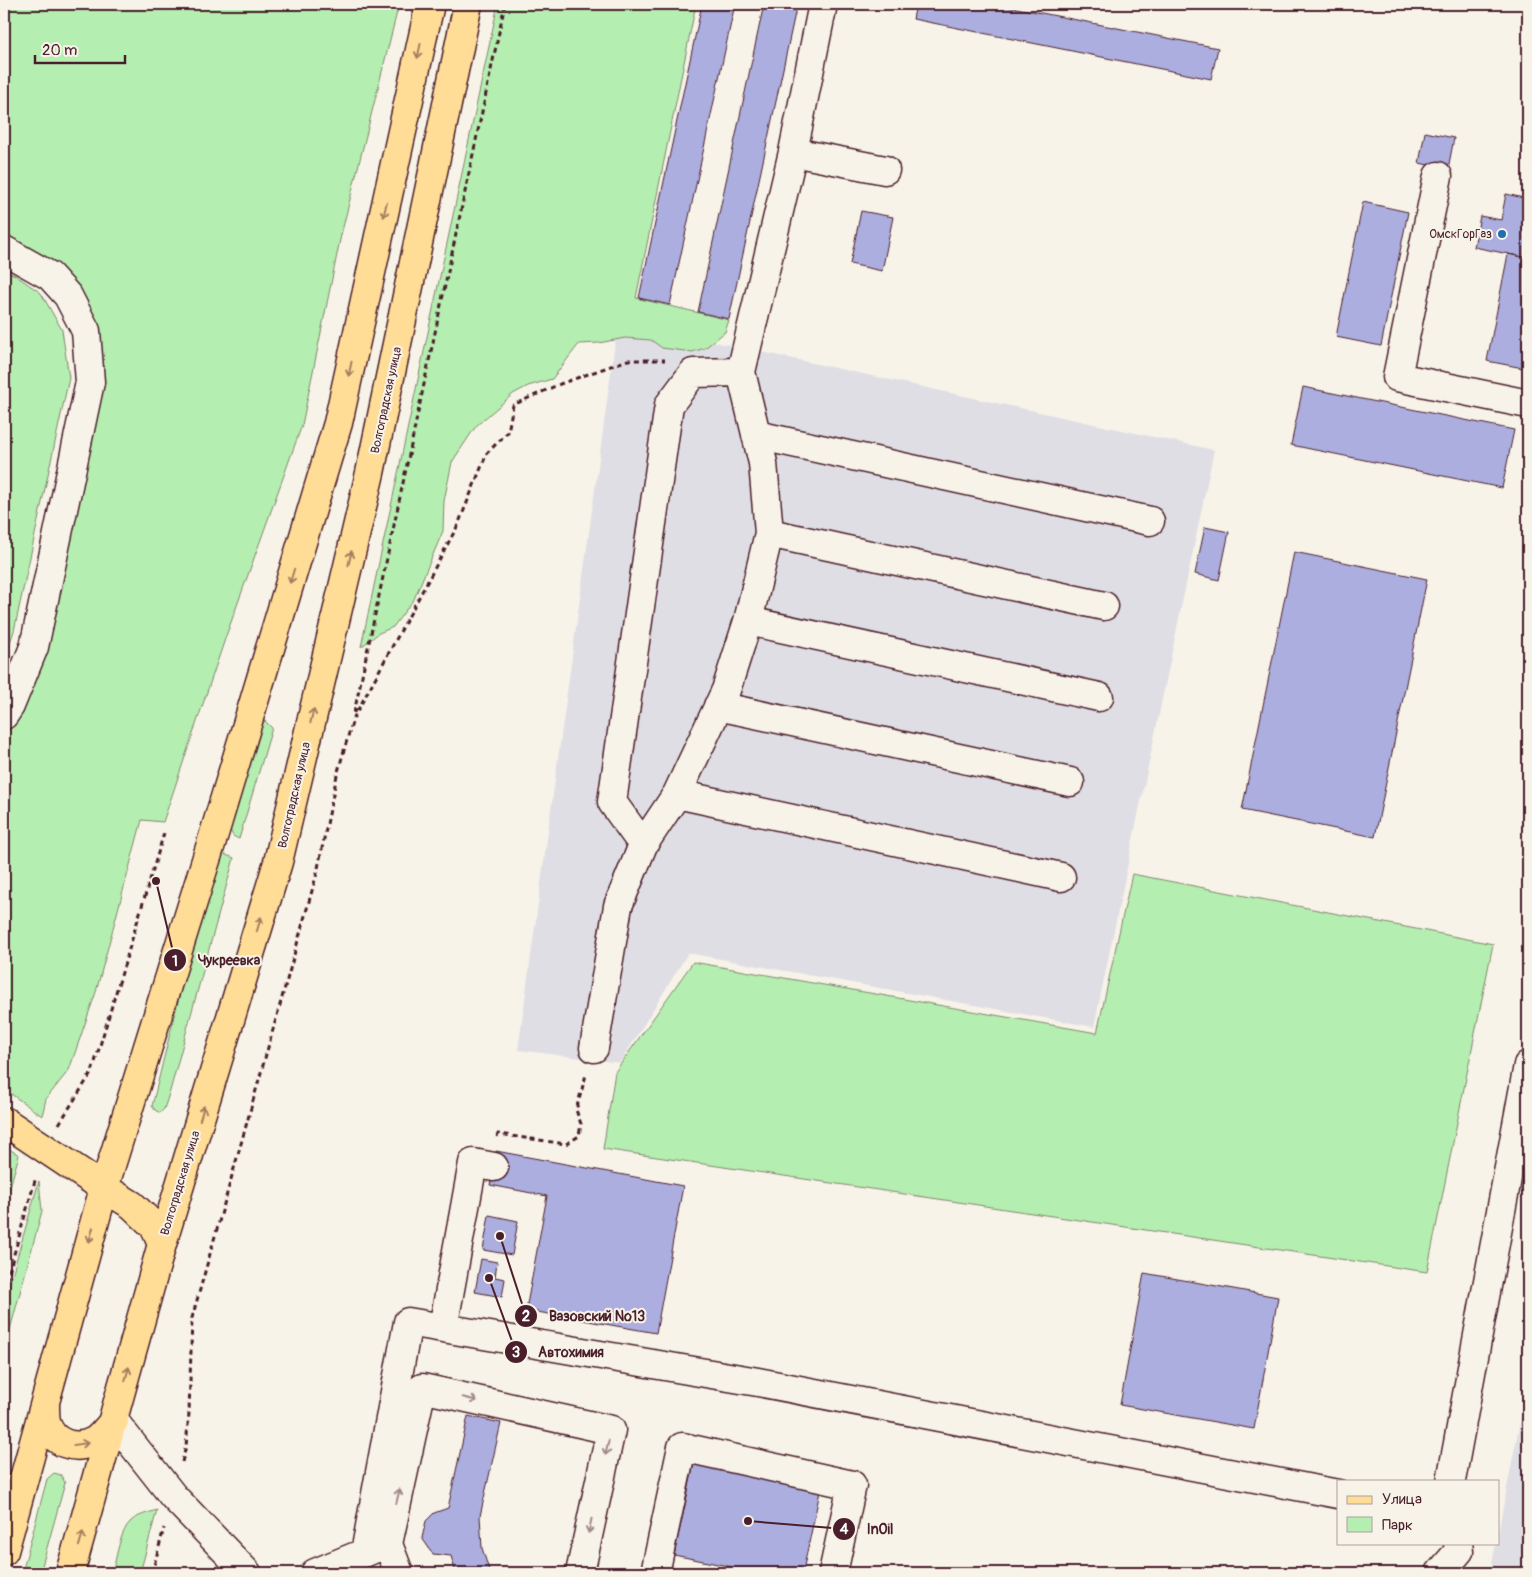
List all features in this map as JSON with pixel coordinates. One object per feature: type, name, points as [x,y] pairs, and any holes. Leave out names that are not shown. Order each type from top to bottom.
[{"type":"main road","points":[[4,1551],[104,1188],[214,835],[338,423],[430,4]]},
{"type":"main road","name":"Волгоградская улица","points":[[70,1573],[162,1244],[278,862],[370,474],[468,4]]},
{"type":"main road","points":[[4,1121],[144,1214],[154,1226],[162,1244]]},
{"type":"main road","points":[[45,1402],[46,1422],[51,1433],[62,1444],[79,1445],[95,1440],[114,1421]]},
{"type":"street","points":[[594,1048],[618,906],[643,845],[677,794],[726,690],[748,620],[769,533],[763,464],[741,372],[793,152],[823,4]]},
{"type":"street","points":[[793,152],[885,170]]},
{"type":"street","points":[[1438,176],[1398,377],[1528,404]]},
{"type":"street","points":[[4,250],[50,276],[68,296],[86,331],[90,382],[34,647],[10,706],[4,715]]},
{"type":"street","points":[[643,845],[612,802],[669,405],[693,373],[741,372]]},
{"type":"street","points":[[756,435],[1150,521]]},
{"type":"street","points":[[769,533],[1104,606]]},
{"type":"street","points":[[748,620],[1099,697]]},
{"type":"street","points":[[718,706],[1070,782]]},
{"type":"street","points":[[677,794],[1061,877]]},
{"type":"street","points":[[1451,1480],[1528,1065]]},
{"type":"street","points":[[443,1328],[473,1163],[490,1166]]},
{"type":"street","points":[[399,1573],[377,1548],[408,1322],[758,1382],[1337,1494]]},
{"type":"street","points":[[377,1548],[422,1388],[611,1430],[580,1573]]},
{"type":"street","points":[[114,1421],[173,1496],[246,1573]]},
{"type":"street","points":[[655,1573],[682,1448],[852,1485],[833,1573]]},
{"type":"street","points":[[1440,1573],[1459,1551],[1458,1544]]},
{"type":"street","points":[[315,1573],[377,1548]]},
{"type":"path","points":[[152,1573],[186,1446],[192,1318],[317,873],[338,775],[353,719],[505,4]]},
{"type":"path","points":[[353,719],[458,526],[487,453],[508,432],[513,405],[560,384],[628,360],[674,360]]},
{"type":"path","points":[[4,1289],[44,1148],[92,1072],[164,832]]},
{"type":"path","points":[[490,1166],[498,1134],[566,1144],[579,1136],[581,1124],[576,1110],[594,1048]]},
{"type":"shaded area","points":[[618,321],[1214,450],[1094,1027],[688,953],[620,1063],[518,1050]]},
{"type":"shaded area","points":[[1528,1381],[1528,1573],[1490,1573],[1496,1544],[1500,1544],[1500,1523]]},
{"type":"green space","points":[[4,4],[399,4],[341,235],[302,425],[226,636],[163,822],[142,820],[96,992],[69,1070],[46,1099],[42,1116],[4,1089],[4,723],[96,350],[4,237]]},
{"type":"green space","points":[[498,4],[696,4],[636,298],[729,320],[725,332],[705,348],[692,352],[662,348],[651,340],[625,338],[599,343],[579,344],[552,379],[528,386],[513,394],[476,426],[452,462],[444,501],[443,531],[414,599],[393,627],[379,633],[361,647]]},
{"type":"green space","points":[[4,270],[15,275],[41,293],[62,330],[69,378],[14,631],[4,659]]},
{"type":"green space","points":[[265,721],[272,728],[239,839],[233,836],[229,828],[259,724]]},
{"type":"green space","points":[[221,853],[234,858],[170,1091],[164,1109],[160,1113],[152,1106],[180,993]]},
{"type":"green space","points":[[1132,874],[1493,944],[1427,1272],[603,1149],[615,1072],[693,962],[1097,1033]]},
{"type":"green space","points":[[4,1146],[19,1155],[4,1208]]},
{"type":"green space","points":[[39,1181],[42,1211],[4,1352],[4,1303]]},
{"type":"green space","points":[[54,1473],[61,1475],[65,1483],[40,1573],[22,1573],[47,1479]]},
{"type":"green space","points":[[157,1510],[140,1573],[112,1573],[121,1538],[127,1526],[137,1517]]},
{"type":"building","points":[[702,4],[735,4],[670,305],[639,298]]},
{"type":"building","points":[[764,4],[797,4],[729,319],[698,312]]},
{"type":"building","points":[[916,4],[996,4],[1218,48],[1211,79],[913,19]]},
{"type":"building","points":[[1425,132],[1454,138],[1448,169],[1419,163]]},
{"type":"building","name":"ОмскГорГаз","points":[[1506,194],[1528,199],[1528,258],[1474,247],[1480,216],[1501,220]]},
{"type":"building","points":[[1363,202],[1408,212],[1381,346],[1336,337]]},
{"type":"building","points":[[861,211],[893,217],[882,271],[850,264]]},
{"type":"building","points":[[1508,254],[1528,258],[1528,369],[1487,361]]},
{"type":"building","points":[[1303,387],[1514,430],[1502,488],[1291,445]]},
{"type":"building","points":[[1205,527],[1229,532],[1219,580],[1195,574]]},
{"type":"building","points":[[1294,552],[1427,579],[1375,837],[1242,810]]},
{"type":"building","points":[[496,1151],[683,1186],[656,1333],[526,1310],[547,1196],[490,1185]]},
{"type":"building","points":[[489,1215],[518,1221],[512,1255],[483,1250]]},
{"type":"building","points":[[481,1259],[497,1262],[495,1277],[505,1279],[502,1297],[475,1292]]},
{"type":"building","points":[[1144,1273],[1278,1297],[1254,1429],[1120,1405]]},
{"type":"building","points":[[468,1416],[501,1423],[480,1516],[482,1548],[490,1573],[456,1573],[451,1556],[433,1554],[422,1538],[426,1521],[434,1513],[448,1508]]},
{"type":"building","points":[[695,1459],[821,1487],[803,1571],[812,1573],[730,1573],[732,1567],[674,1555]]},
{"type":"place","name":"ОмскГорГаз","points":[[1502,234]]},
{"type":"place","name":"Чукреевка","points":[[156,881]]},
{"type":"place","name":"Вазовский №13","points":[[500,1236]]},
{"type":"place","name":"Автохимия","points":[[489,1278]]},
{"type":"place","name":"InOil","points":[[748,1521]]}]
